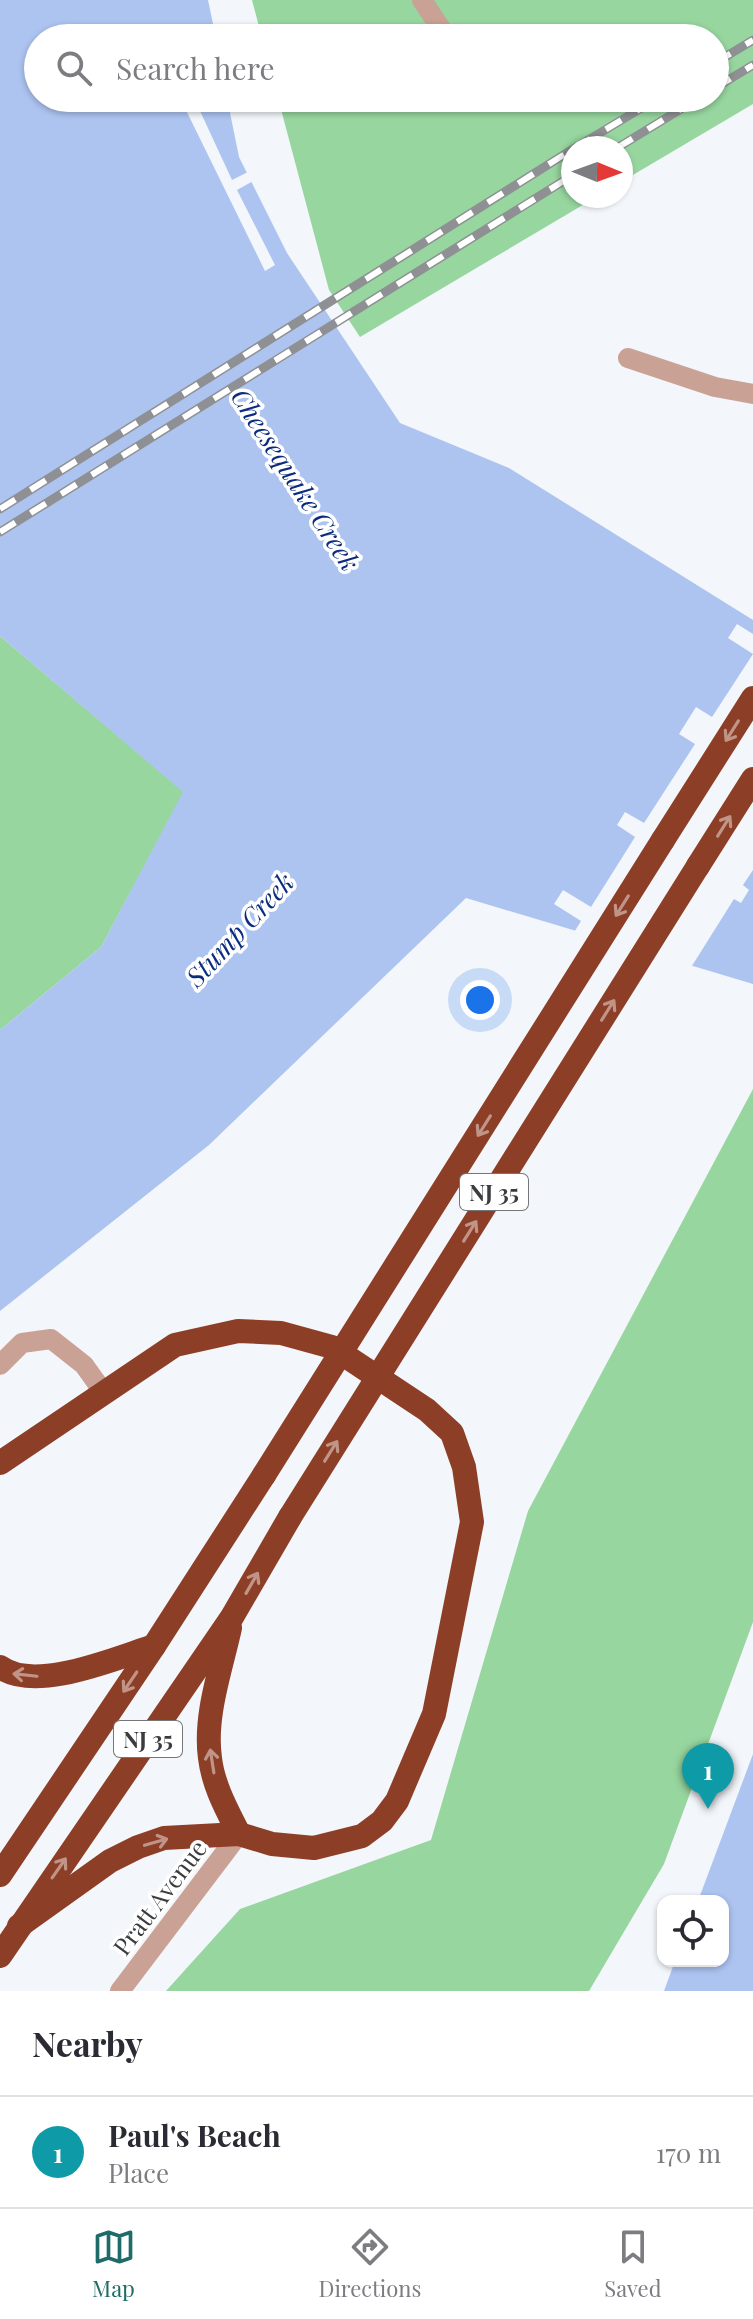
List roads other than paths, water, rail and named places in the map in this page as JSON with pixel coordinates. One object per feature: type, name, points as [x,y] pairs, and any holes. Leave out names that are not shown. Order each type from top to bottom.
[{"type":"highway","name":"NJ 35","points":[[0,1875],[264,1475],[753,698]]},
{"type":"highway","name":"NJ 35","points":[[0,1956],[232,1617],[290,1517],[753,779]]},
{"type":"highway","points":[[0,1463],[175,1345],[238,1331],[281,1333],[332,1347],[427,1410],[452,1433],[464,1467],[472,1522],[434,1714],[397,1801],[382,1821],[362,1836],[314,1848],[272,1844],[239,1834],[164,1838],[110,1861],[19,1926]]},
{"type":"highway","points":[[232,1617],[211,1718],[210,1757],[220,1796],[239,1834]]},
{"type":"highway","points":[[0,1667],[8,1673],[53,1677],[154,1646]]},
{"type":"street","points":[[422,0],[438,24]]},
{"type":"street","points":[[628,358],[715,387],[753,394]]},
{"type":"street","points":[[0,1365],[22,1343],[51,1339],[84,1365],[104,1393]]},
{"type":"street","name":"Pratt Avenue","points":[[120,1991],[239,1834]]},
{"type":"water","points":[[0,0],[208,0],[213,24],[24,24],[24,112],[230,112],[239,157],[287,253],[400,423],[509,468],[753,620],[753,984],[466,898],[209,1145],[0,1311],[0,1030],[101,947],[183,792],[0,636]]},
{"type":"water","points":[[753,1754],[753,1991],[664,1991],[673,1967],[729,1967],[729,1895],[700,1895]]},
{"type":"railway","points":[[729,55],[753,40]]},
{"type":"railway","points":[[729,80],[753,65]]},
{"type":"railway","points":[[595,136],[635,112]]},
{"type":"railway","points":[[633,138],[676,112]]},
{"type":"railway","points":[[0,509],[561,157]]},
{"type":"railway","points":[[0,532],[561,182]]},
{"type":"place","name":"Paul's Beach","points":[[708,1809]]},
{"type":"water label","name":"Cheesequake Creek","points":[[296,479]]},
{"type":"water label","name":"Stump Creek","points":[[239,929]]}]
